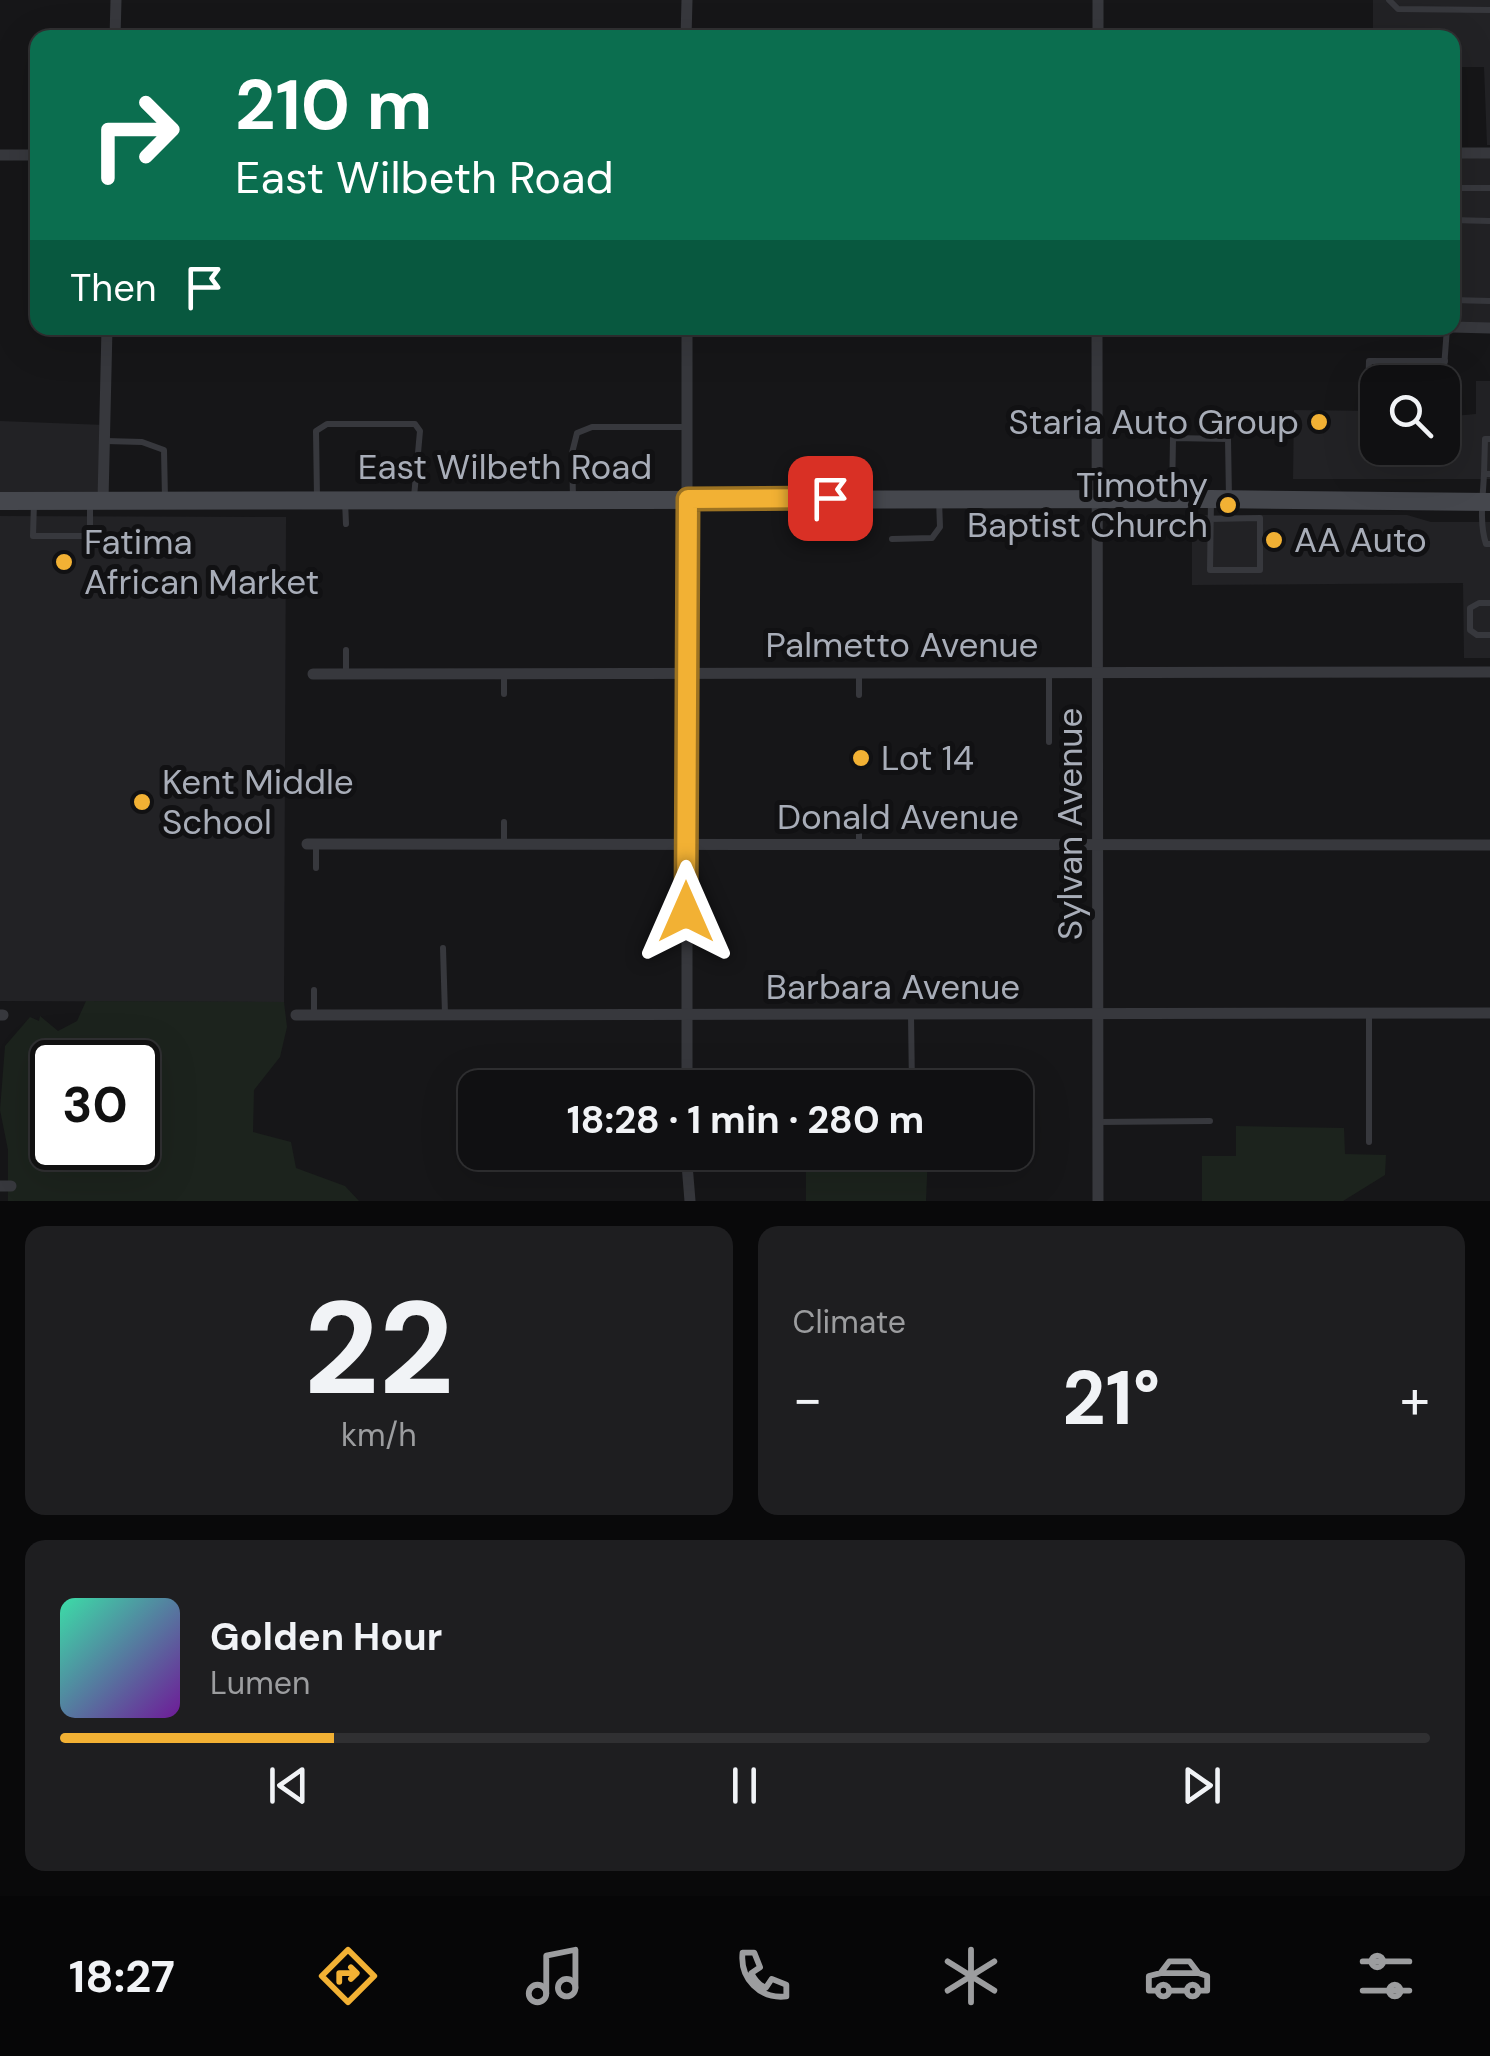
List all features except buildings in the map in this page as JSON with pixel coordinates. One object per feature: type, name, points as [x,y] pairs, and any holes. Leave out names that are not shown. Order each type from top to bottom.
[{"type":"main road","name":"East Wilbeth Road","points":[[0,501],[1486,502]]},
{"type":"street","points":[[115,30],[116,0]]},
{"type":"street","points":[[686,30],[687,0]]},
{"type":"street","points":[[1098,0],[1098,30]]},
{"type":"street","points":[[1460,154],[1490,153]]},
{"type":"street","points":[[0,154],[30,155]]},
{"type":"street","points":[[1460,327],[1490,328]]},
{"type":"street","points":[[97,500],[105,441],[107,335]]},
{"type":"street","points":[[687,335],[687,1070]]},
{"type":"street","name":"Sylvan Avenue","points":[[1098,335],[1098,1201]]},
{"type":"street","name":"Palmetto Avenue","points":[[313,674],[1490,672]]},
{"type":"street","name":"Donald Avenue","points":[[311,844],[1490,846]]},
{"type":"street","name":"Barbara Avenue","points":[[296,1015],[1490,1013]]},
{"type":"street","points":[[687,1170],[690,1201]]},
{"type":"lane","points":[[1390,0],[1398,9],[1490,10]]},
{"type":"lane","points":[[1460,188],[1490,188]]},
{"type":"lane","points":[[1460,220],[1490,221]]},
{"type":"lane","points":[[1460,300],[1490,300]]},
{"type":"lane","points":[[1446,365],[1449,335]]},
{"type":"lane","points":[[1369,365],[1369,360],[1446,361]]},
{"type":"lane","points":[[317,499],[316,431],[327,424],[414,424],[420,431],[414,499]]},
{"type":"lane","points":[[573,499],[572,453],[578,433],[592,427],[687,428]]},
{"type":"lane","points":[[1172,499],[1173,438],[1228,439],[1220,499],[1210,519],[1210,570],[1260,570],[1260,518],[1210,519]]},
{"type":"lane","points":[[1490,440],[1485,440],[1483,537],[1490,544]]},
{"type":"lane","points":[[105,441],[142,442],[164,450],[165,500]]},
{"type":"lane","points":[[346,499],[346,524]]},
{"type":"lane","points":[[892,539],[932,538],[940,527],[938,499]]},
{"type":"lane","points":[[34,500],[33,536],[90,536],[97,500]]},
{"type":"lane","points":[[1490,603],[1470,608],[1470,630],[1477,635],[1490,635]]},
{"type":"lane","points":[[346,650],[346,674]]},
{"type":"lane","points":[[1049,672],[1049,742]]},
{"type":"lane","points":[[858,673],[859,694]]},
{"type":"lane","points":[[504,674],[504,694]]},
{"type":"lane","points":[[504,822],[504,844]]},
{"type":"lane","points":[[859,822],[859,845]]},
{"type":"lane","points":[[311,844],[316,868]]},
{"type":"lane","points":[[443,948],[445,1015]]},
{"type":"lane","points":[[314,990],[314,1015]]},
{"type":"lane","points":[[911,1014],[912,1070]]},
{"type":"lane","points":[[1369,1014],[1369,1142]]},
{"type":"lane","points":[[1097,1122],[1210,1121]]},
{"type":"shaded area","points":[[1373,0],[1490,0],[1490,145],[1484,67],[1460,67],[1460,30],[1373,30]]},
{"type":"shaded area","points":[[1460,153],[1490,153],[1490,328],[1460,327]]},
{"type":"shaded area","points":[[1476,381],[1490,381],[1490,479],[1293,479],[1294,410],[1360,411],[1360,465],[1460,465],[1460,415],[1476,414]]},
{"type":"shaded area","points":[[0,421],[105,425],[103,500],[0,501]]},
{"type":"shaded area","points":[[1192,515],[1407,515],[1431,522],[1490,522],[1490,658],[1464,658],[1463,583],[1192,585]]},
{"type":"shaded area","name":"Kent Middle School","points":[[0,516],[286,517],[284,1002],[0,1001]]},
{"type":"shaded area","points":[[86,1001],[284,1002],[287,1027],[280,1057],[254,1090],[253,1132],[291,1142],[296,1168],[345,1186],[359,1201],[8,1201],[8,1150],[0,1110],[5,1046],[30,1017],[39,1021],[40,1016],[58,1031],[77,1021]]},
{"type":"shaded area","points":[[1236,1126],[1344,1128],[1345,1154],[1386,1155],[1385,1175],[1343,1201],[1202,1201],[1202,1156],[1236,1156]]},
{"type":"shaded area","points":[[806,1170],[927,1170],[926,1201],[806,1201]]},
{"type":"place","name":"Staria Auto Group","points":[[1319,422]]},
{"type":"place","name":"Timothy Baptist Church","points":[[1228,505]]},
{"type":"place","name":"AA Auto","points":[[1274,540]]},
{"type":"place","name":"Fatima African Market","points":[[64,562]]},
{"type":"place","name":"Lot 14","points":[[861,758]]},
{"type":"place","name":"Kent Middle School","points":[[142,802]]},
{"type":"route","points":[[686,912],[688,499],[830,498]]}]
